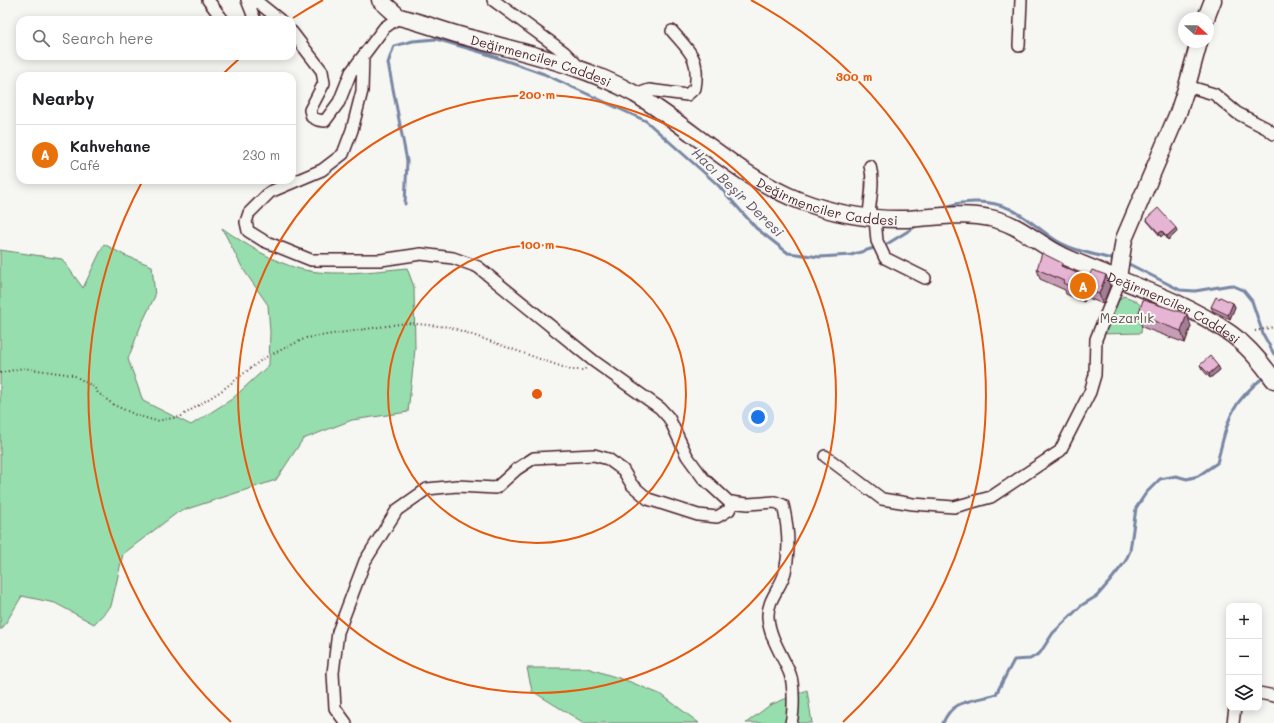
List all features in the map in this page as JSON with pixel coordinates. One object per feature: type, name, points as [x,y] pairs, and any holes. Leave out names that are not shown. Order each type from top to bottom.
[{"type":"main road","name":"Değirmenciler Caddesi","points":[[380,0],[399,17],[582,69],[610,81],[635,94],[762,182],[778,191],[833,213],[872,219],[958,216],[989,218],[1012,224],[1061,255],[1119,276],[1207,319],[1232,334],[1250,351],[1270,375]]},
{"type":"main road","points":[[1208,12],[1213,0]]},
{"type":"main road","points":[[1119,276],[1121,251],[1124,239],[1175,120],[1188,86],[1198,48]]},
{"type":"street","points":[[208,0],[220,16]]},
{"type":"street","points":[[247,0],[254,16]]},
{"type":"street","points":[[255,0],[275,16]]},
{"type":"street","points":[[493,0],[564,52],[582,69]]},
{"type":"street","points":[[1018,46],[1021,0]]},
{"type":"street","points":[[296,37],[322,71],[324,83],[310,110],[312,117],[325,121],[338,102],[351,72],[384,28],[399,17]]},
{"type":"street","points":[[635,94],[649,90],[688,95],[695,88],[698,74],[694,57],[672,30]]},
{"type":"street","points":[[296,181],[322,170],[343,154],[352,130],[362,91],[363,56]]},
{"type":"street","points":[[1188,86],[1214,94],[1237,112],[1274,134]]},
{"type":"street","points":[[870,166],[873,176],[869,202],[877,241],[885,258],[925,278]]},
{"type":"street","points":[[289,184],[270,192],[249,213],[246,222],[248,231],[264,241],[311,260],[381,260],[421,254],[453,258],[478,267],[595,362],[660,408],[669,418],[687,456],[704,478],[729,502],[748,504],[775,502],[783,505],[788,538],[785,572],[768,606],[768,617],[771,633],[790,676],[793,714],[791,723]]},
{"type":"street","points":[[825,456],[882,498],[913,504],[954,507],[991,496],[1060,451],[1090,392],[1095,374],[1096,339],[1119,276]]},
{"type":"street","points":[[346,723],[335,708],[333,673],[338,632],[365,561],[397,510],[427,489],[457,486],[496,488],[517,469],[534,458],[594,455],[608,459],[623,470],[632,485],[648,499],[698,515],[717,517],[729,510],[733,502]]},
{"type":"street","points":[[1262,694],[1274,696]]},
{"type":"street","points":[[1233,723],[1235,711]]},
{"type":"path","points":[[0,373],[23,368],[72,375],[94,387],[98,393],[114,405],[136,415],[156,421],[180,417],[221,391],[264,358],[306,338],[406,323],[450,327],[571,370],[584,370],[595,362]]},
{"type":"path","points":[[1255,331],[1274,327]]},
{"type":"green space","points":[[222,228],[270,257],[300,269],[326,273],[339,273],[407,268],[414,287],[415,349],[408,412],[352,420],[303,439],[276,480],[178,512],[123,554],[111,606],[94,624],[55,603],[22,596],[2,629],[0,629],[0,250],[62,259],[83,288],[104,244],[124,255],[152,266],[155,296],[141,325],[128,359],[143,401],[191,425],[232,399],[269,365],[270,332],[268,305],[243,269]]},
{"type":"green space","name":"Mezarlık","points":[[1123,296],[1136,301],[1142,309],[1143,314],[1141,333],[1100,334],[1110,310]]},
{"type":"green space","points":[[527,668],[587,668],[628,681],[662,695],[699,723],[584,723],[532,691]]},
{"type":"green space","points":[[807,690],[812,723],[746,723],[770,705]]},
{"type":"building","points":[[1158,208],[1176,228],[1167,236],[1162,231],[1159,233],[1146,219]]},
{"type":"building","points":[[1042,253],[1062,263],[1061,266],[1088,278],[1092,270],[1106,275],[1099,294],[1082,287],[1080,291],[1063,283],[1064,281],[1037,269]]},
{"type":"building","points":[[1216,297],[1219,299],[1220,297],[1233,303],[1228,315],[1211,307]]},
{"type":"building","points":[[1143,300],[1187,314],[1181,331],[1138,315]]},
{"type":"building","points":[[1210,356],[1218,366],[1209,374],[1200,365]]},
{"type":"waterway","name":"Hacı Beşir Deresi","points":[[405,204],[407,161],[388,63],[394,46],[413,41],[436,39],[484,53],[544,74],[646,121],[718,185],[756,228],[788,253],[820,257],[851,255],[887,244],[918,225]]},
{"type":"waterway","name":"Hacı Beşir Deresi","points":[[943,209],[954,204],[969,202],[987,202],[1009,208],[1057,241],[1086,252],[1116,260]]},
{"type":"waterway","name":"Hacı Beşir Deresi","points":[[1125,262],[1180,290],[1195,291],[1231,285],[1243,290],[1252,301],[1263,334],[1274,354]]},
{"type":"waterway","points":[[943,723],[947,715],[958,705],[996,694],[1014,660],[1030,659],[1040,653],[1053,633],[1082,605],[1097,596],[1125,562],[1130,551],[1136,508],[1146,493],[1160,479],[1176,476],[1187,479],[1198,476],[1217,463],[1227,425],[1236,405],[1243,396],[1265,376]]},
{"type":"place","name":"Kahvehane","points":[[1083,286]]}]
